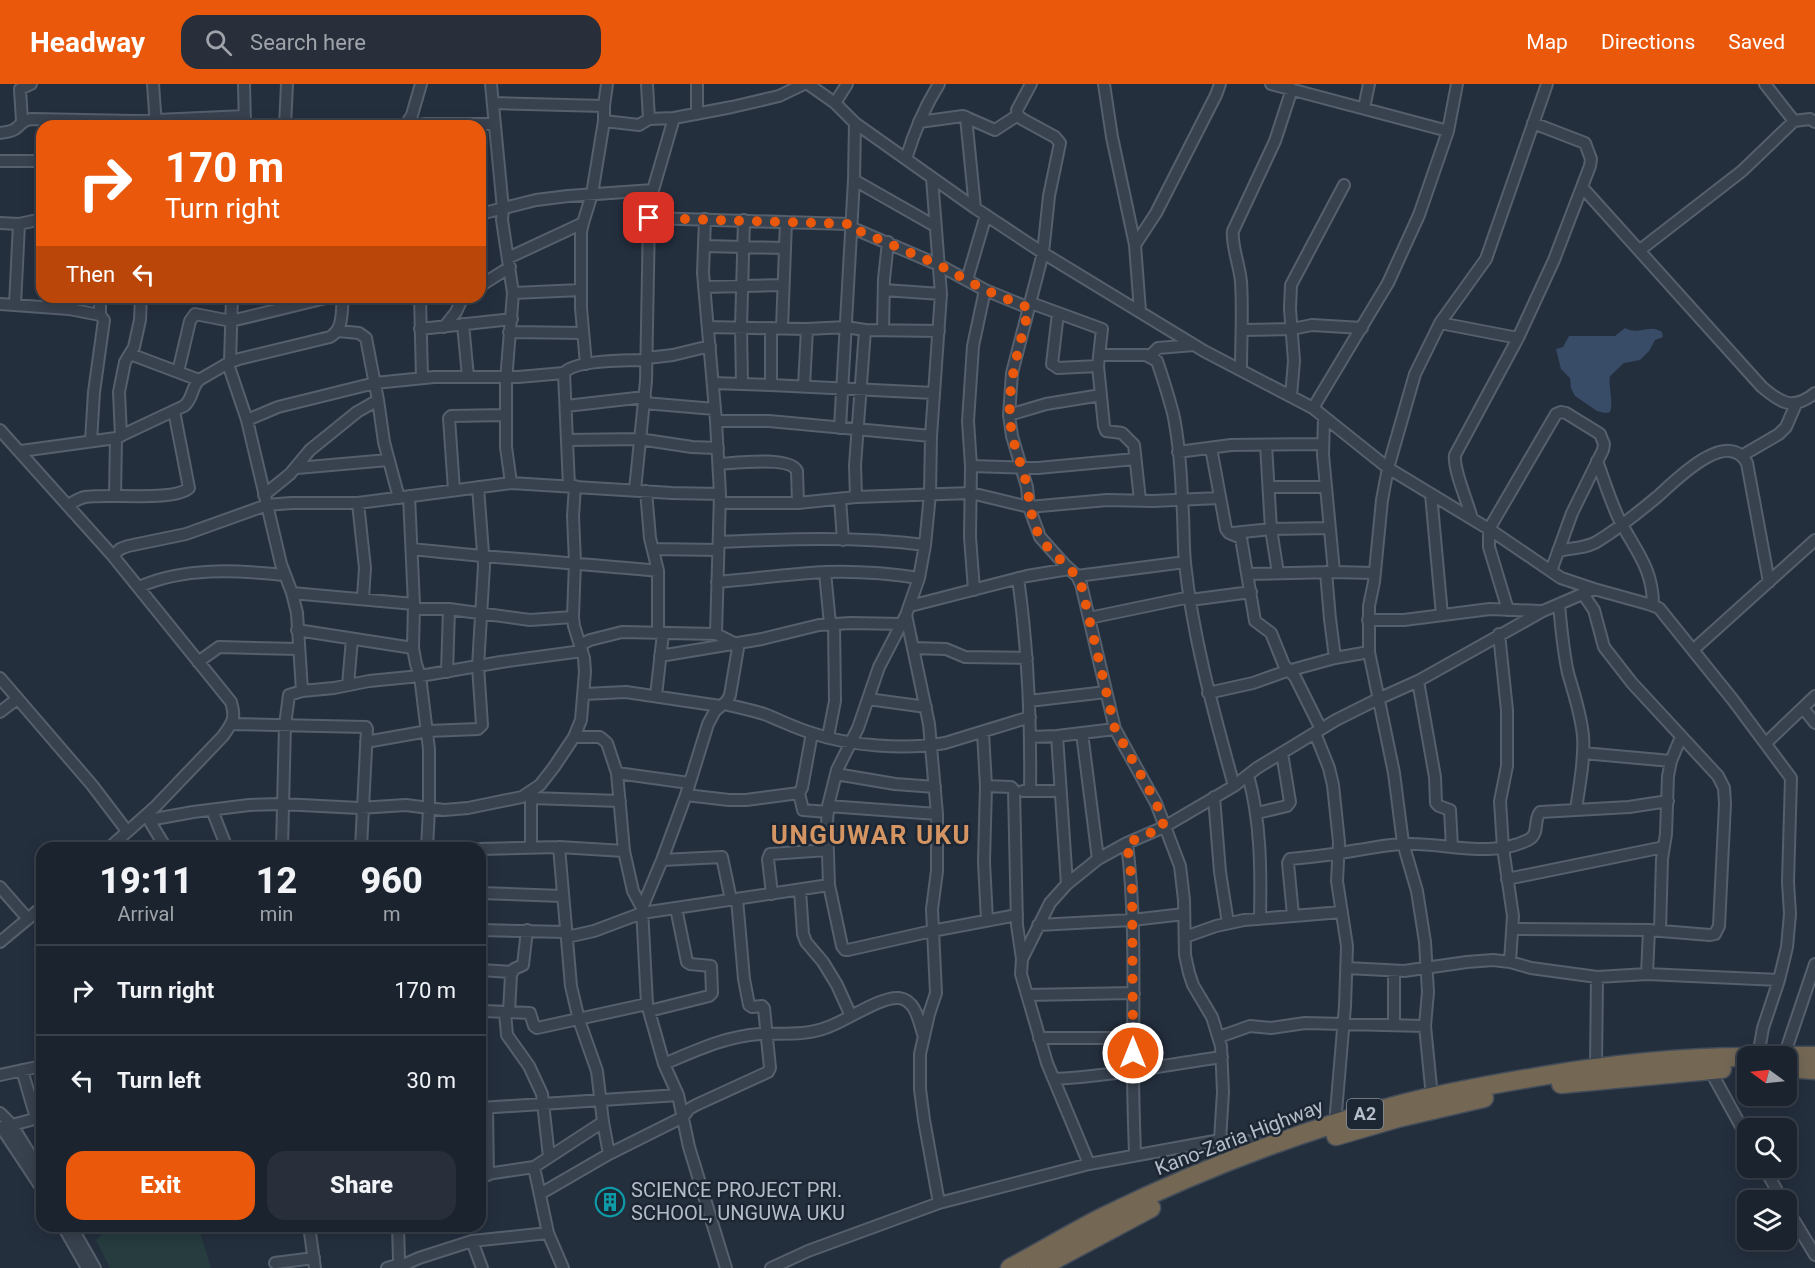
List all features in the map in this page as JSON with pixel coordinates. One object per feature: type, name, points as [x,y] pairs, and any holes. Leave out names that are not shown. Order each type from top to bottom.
[{"type":"highway","points":[[1797,1056],[1815,1056]]},
{"type":"highway","name":"Kano-Zaria Highway","points":[[1010,1268],[1104,1217],[1182,1181],[1266,1147],[1399,1105],[1498,1083],[1596,1067],[1677,1059],[1737,1057]]},
{"type":"highway","name":"Kano-Zaria Highway","points":[[1039,1268],[1134,1216],[1214,1180],[1308,1145],[1357,1130],[1447,1107],[1548,1086],[1737,1069]]},
{"type":"highway","points":[[1797,1069],[1815,1070]]},
{"type":"street","points":[[22,121],[20,86],[31,84]]},
{"type":"street","points":[[153,84],[155,120]]},
{"type":"street","points":[[244,84],[245,120]]},
{"type":"street","points":[[285,120],[287,84]]},
{"type":"street","points":[[409,120],[421,84]]},
{"type":"street","points":[[491,84],[503,209],[502,220],[513,293],[506,377],[506,447],[511,483]]},
{"type":"street","points":[[586,364],[581,290],[583,223],[592,194],[604,121],[607,84]]},
{"type":"street","points":[[647,84],[649,119]]},
{"type":"street","points":[[697,84],[697,114]]},
{"type":"street","points":[[604,121],[639,125],[649,119],[674,118],[754,103],[779,96],[806,84],[835,103],[855,123],[975,208],[1194,345],[1313,408],[1388,468],[1489,529],[1561,578],[1653,605],[1659,609],[1766,743],[1791,778],[1787,947],[1760,1046]]},
{"type":"street","points":[[835,103],[847,84]]},
{"type":"street","points":[[906,159],[919,122],[939,84]]},
{"type":"street","points":[[1031,84],[1017,110],[1018,115],[1060,142],[1049,196],[1044,253],[1012,374],[1009,415],[1012,436],[1023,468],[1029,507],[1040,537],[1081,584],[1115,729],[1156,802],[1180,866],[1185,955],[1193,985],[1212,1017],[1219,1037],[1222,1057],[1223,1092],[1220,1140]]},
{"type":"street","points":[[1104,84],[1112,137],[1135,245],[1140,311]]},
{"type":"street","points":[[1135,245],[1156,213],[1220,84]]},
{"type":"street","points":[[1271,84],[1448,131]]},
{"type":"street","points":[[1364,108],[1370,84]]},
{"type":"street","points":[[1313,408],[1388,283],[1419,215],[1448,131],[1457,84]]},
{"type":"street","points":[[1432,1097],[1425,1026],[1428,992],[1425,942],[1417,891],[1403,843],[1394,773],[1369,652],[1368,620],[1388,468],[1415,374],[1440,323],[1486,259],[1547,84]]},
{"type":"street","points":[[1765,84],[1794,121]]},
{"type":"street","points":[[1241,370],[1241,281],[1232,236],[1275,141],[1292,89]]},
{"type":"street","points":[[494,103],[604,106]]},
{"type":"street","points":[[919,122],[958,116],[966,117],[995,130],[1018,115]]},
{"type":"street","points":[[966,117],[975,208]]},
{"type":"street","points":[[656,696],[660,656],[658,571],[640,490],[639,439],[646,359],[649,218],[653,190],[674,118]]},
{"type":"street","points":[[1640,250],[1742,171],[1794,121],[1810,119],[1815,123]]},
{"type":"street","points":[[0,133],[15,129],[22,121],[49,120]]},
{"type":"street","points":[[840,428],[854,180],[855,123]]},
{"type":"street","points":[[1472,519],[1454,463],[1455,454],[1518,338],[1554,260],[1590,166],[1591,159],[1585,142],[1533,123]]},
{"type":"street","points":[[486,124],[495,124]]},
{"type":"street","points":[[0,161],[36,161]]},
{"type":"street","points":[[932,178],[940,294],[931,436],[930,494],[925,545],[919,578],[906,615],[879,668],[858,728],[836,774],[828,809],[829,885],[842,946],[845,950],[1017,915]]},
{"type":"street","points":[[854,180],[935,226]]},
{"type":"street","points":[[1291,396],[1294,361],[1291,285],[1344,185]]},
{"type":"street","points":[[1582,187],[1762,387],[1786,403],[1796,404],[1815,393]]},
{"type":"street","points":[[486,213],[536,200],[653,190]]},
{"type":"street","points":[[967,280],[986,215]]},
{"type":"street","points":[[649,218],[850,226],[939,265],[985,290],[1102,329],[1099,361],[1105,430],[1122,433],[1134,445],[1140,500]]},
{"type":"street","points":[[705,219],[704,287],[716,421],[720,498],[716,634]]},
{"type":"street","points":[[0,224],[19,224],[36,220]]},
{"type":"street","points":[[742,384],[744,220]]},
{"type":"street","points":[[771,385],[783,285],[786,222]]},
{"type":"street","points":[[486,281],[509,263],[583,223]]},
{"type":"street","points":[[15,305],[19,224]]},
{"type":"street","points":[[883,330],[888,242]]},
{"type":"street","points":[[704,246],[785,248]]},
{"type":"street","points":[[704,287],[783,285]]},
{"type":"street","points":[[513,293],[581,290]]},
{"type":"street","points":[[884,290],[940,294]]},
{"type":"street","points":[[974,590],[970,537],[971,466],[968,421],[973,346],[985,290]]},
{"type":"street","points":[[91,441],[104,320],[100,315],[100,303]]},
{"type":"street","points":[[115,496],[120,392],[125,362],[134,347],[140,320],[141,303]]},
{"type":"street","points":[[232,303],[229,363],[247,420],[284,575],[297,613],[302,691]]},
{"type":"street","points":[[178,372],[192,316],[195,314],[231,321],[305,303]]},
{"type":"street","points":[[21,452],[118,437],[174,411],[188,403],[195,384],[199,380],[229,363],[330,338],[340,326],[342,303]]},
{"type":"street","points":[[420,303],[422,378]]},
{"type":"street","points":[[444,327],[460,303]]},
{"type":"street","points":[[0,304],[69,309],[100,315]]},
{"type":"street","points":[[1058,313],[1052,364],[1058,368],[1150,356],[1158,348],[1194,345]]},
{"type":"street","points":[[420,329],[512,319]]},
{"type":"street","points":[[1440,323],[1518,338]]},
{"type":"street","points":[[463,324],[468,377]]},
{"type":"street","points":[[1242,330],[1292,329],[1312,325],[1362,328]]},
{"type":"street","points":[[708,327],[807,329],[846,327],[865,330],[939,331]]},
{"type":"street","points":[[804,386],[807,329]]},
{"type":"street","points":[[856,497],[855,465],[865,330]]},
{"type":"street","points":[[338,331],[359,333],[366,338],[388,460],[404,497],[412,549],[413,648],[420,676],[428,731],[427,842]]},
{"type":"street","points":[[509,332],[583,333]]},
{"type":"street","points":[[247,420],[278,407],[375,382],[422,378],[519,377],[564,373],[567,369],[586,364],[646,359],[710,346]]},
{"type":"street","points":[[130,354],[199,380]]},
{"type":"street","points":[[1150,356],[1157,361],[1173,416],[1183,500],[1185,562],[1190,599],[1208,693],[1234,786]]},
{"type":"street","points":[[531,848],[531,795],[554,768],[573,737],[581,720],[584,694],[585,672],[573,617],[575,562],[564,373]]},
{"type":"street","points":[[713,384],[934,393]]},
{"type":"street","points":[[1009,415],[1046,404],[1101,395]]},
{"type":"street","points":[[113,556],[120,549],[128,546],[186,534],[265,500],[297,468],[310,450],[357,412],[378,400]]},
{"type":"street","points":[[566,405],[644,400],[715,409]]},
{"type":"street","points":[[1743,456],[1779,434],[1786,427],[1796,404]]},
{"type":"street","points":[[68,505],[85,497],[169,494],[186,491],[189,488],[174,411]]},
{"type":"street","points":[[1508,610],[1489,547],[1489,529],[1556,414],[1561,412],[1600,434],[1604,444],[1572,513],[1551,571]]},
{"type":"street","points":[[454,490],[449,418],[451,416],[506,416]]},
{"type":"street","points":[[1324,417],[1322,444],[1330,528],[1330,620],[1335,658]]},
{"type":"street","points":[[716,421],[769,422],[931,436]]},
{"type":"street","points":[[0,430],[139,587],[231,702],[235,714],[232,724],[216,744],[147,818],[115,842]]},
{"type":"street","points":[[567,440],[639,439],[692,447],[718,448]]},
{"type":"street","points":[[1178,452],[1231,445],[1322,444]]},
{"type":"street","points":[[1266,445],[1271,529],[1278,573]]},
{"type":"street","points":[[1211,448],[1226,529],[1229,533],[1241,538],[1255,621],[1271,633],[1284,665],[1295,677],[1318,731],[1333,785],[1339,842],[1337,881],[1347,946],[1335,1124]]},
{"type":"street","points":[[1558,550],[1596,543],[1623,525],[1681,475],[1709,456],[1730,450],[1743,456],[1747,463],[1769,582]]},
{"type":"street","points":[[971,466],[1023,468],[1135,459]]},
{"type":"street","points":[[297,468],[388,460]]},
{"type":"street","points":[[719,464],[768,461],[791,464],[797,471],[798,503]]},
{"type":"street","points":[[1598,461],[1613,506],[1646,566],[1653,590],[1653,605]]},
{"type":"street","points":[[265,500],[291,503],[358,503],[511,483],[640,490],[798,503],[856,497],[971,493],[1029,507],[1107,500],[1219,498]]},
{"type":"street","points":[[366,742],[428,731],[480,728],[482,725],[478,666],[484,566],[478,487]]},
{"type":"street","points":[[1269,487],[1326,487]]},
{"type":"street","points":[[1431,495],[1442,615]]},
{"type":"street","points":[[840,499],[843,540]]},
{"type":"street","points":[[358,503],[365,568],[363,598]]},
{"type":"street","points":[[1229,533],[1271,529],[1330,528]]},
{"type":"street","points":[[653,549],[794,539],[925,545]]},
{"type":"street","points":[[1693,650],[1815,540]]},
{"type":"street","points":[[412,549],[658,571]]},
{"type":"street","points":[[660,656],[762,639],[810,627],[906,615],[974,590],[1018,579],[1185,562]]},
{"type":"street","points":[[139,587],[158,578],[195,573],[253,572],[284,575]]},
{"type":"street","points":[[717,582],[825,573],[887,573],[919,578]]},
{"type":"street","points":[[825,573],[832,624],[835,701],[828,737]]},
{"type":"street","points":[[1248,574],[1374,573]]},
{"type":"street","points":[[1018,579],[1027,658],[1031,737],[1030,791]]},
{"type":"street","points":[[1022,959],[1050,903],[1067,884],[1098,859],[1164,827],[1234,786],[1318,731],[1418,681],[1543,611],[1594,589]]},
{"type":"street","points":[[1089,618],[1190,599],[1251,592]]},
{"type":"street","points":[[292,593],[363,598],[414,607],[449,609],[530,620],[573,617]]},
{"type":"street","points":[[1513,929],[1655,931],[1710,935],[1716,934],[1719,926],[1724,788],[1718,776],[1632,683],[1604,647],[1594,610],[1583,594]]},
{"type":"street","points":[[1559,604],[1568,673],[1578,703],[1583,735],[1576,810]]},
{"type":"street","points":[[447,672],[449,609]]},
{"type":"street","points":[[1368,620],[1404,620],[1490,609],[1543,611]]},
{"type":"street","points":[[906,615],[929,724],[937,814],[938,843],[932,909],[936,993],[920,1054],[920,1089],[939,1203]]},
{"type":"street","points":[[297,630],[413,648]]},
{"type":"street","points":[[282,842],[285,725],[289,695],[383,679],[447,672],[581,648],[590,640],[622,632],[716,634],[734,643],[738,651],[730,695],[715,711],[708,724],[686,795],[642,910]]},
{"type":"street","points":[[1499,634],[1507,710],[1507,766],[1500,801],[1513,929],[1510,962]]},
{"type":"street","points":[[348,685],[352,639]]},
{"type":"street","points":[[198,662],[219,647],[298,649]]},
{"type":"street","points":[[913,648],[946,649],[965,657],[1027,658]]},
{"type":"street","points":[[1208,693],[1253,683],[1289,670],[1335,658],[1369,652]]},
{"type":"street","points":[[0,678],[92,785],[127,831]]},
{"type":"street","points":[[1418,681],[1435,777],[1436,803],[1450,810],[1452,847]]},
{"type":"street","points":[[584,694],[626,692],[722,705],[760,713],[828,737],[851,742],[898,746],[930,746],[1030,717]]},
{"type":"street","points":[[1029,701],[1106,692]]},
{"type":"street","points":[[1766,743],[1815,696]]},
{"type":"street","points":[[0,712],[17,699]]},
{"type":"street","points":[[868,699],[926,707]]},
{"type":"street","points":[[1803,708],[1815,723]]},
{"type":"street","points":[[232,724],[363,726],[367,729],[361,842]]},
{"type":"street","points":[[1031,737],[1115,729]]},
{"type":"street","points":[[983,732],[986,786],[984,862],[987,920]]},
{"type":"street","points":[[812,733],[802,788],[799,793],[802,810],[937,814]]},
{"type":"street","points":[[1082,733],[1098,859]]},
{"type":"street","points":[[1057,736],[1067,884]]},
{"type":"street","points":[[573,737],[600,737],[604,740],[617,773],[624,851],[633,891],[642,910],[648,1008],[664,1064],[678,1095],[689,1147],[726,1268]]},
{"type":"street","points":[[1647,974],[1655,931],[1666,834],[1668,776],[1680,737]]},
{"type":"street","points":[[1257,813],[1287,806],[1290,802],[1282,753]]},
{"type":"street","points":[[1583,753],[1671,761]]},
{"type":"street","points":[[617,773],[689,783]]},
{"type":"street","points":[[836,774],[895,784],[935,787]]},
{"type":"street","points":[[1248,775],[1257,813],[1261,874],[1260,919]]},
{"type":"street","points":[[986,786],[1011,787],[1014,790],[1060,791]]},
{"type":"street","points":[[1014,790],[1021,974],[1039,1038],[1089,1164]]},
{"type":"street","points":[[686,795],[746,800],[799,793]]},
{"type":"street","points":[[147,818],[249,805],[364,807],[406,805],[444,810],[468,808],[531,795],[620,801]]},
{"type":"street","points":[[1214,797],[1220,872],[1228,923]]},
{"type":"street","points":[[1293,915],[1288,861],[1403,843],[1472,849],[1503,848],[1528,840],[1534,835],[1540,812],[1629,807],[1668,801]]},
{"type":"street","points":[[212,810],[225,842]]},
{"type":"street","points":[[147,818],[162,842]]},
{"type":"street","points":[[1127,843],[1132,882],[1135,1154]]},
{"type":"street","points":[[486,849],[559,847],[624,851]]},
{"type":"street","points":[[559,847],[572,986],[579,1020],[597,1071],[609,1154]]},
{"type":"street","points":[[1507,879],[1664,847]]},
{"type":"street","points":[[772,894],[768,858],[770,854],[827,850]]},
{"type":"street","points":[[540,1194],[609,1154],[683,1117],[689,1109],[696,1105],[768,1072],[770,1068],[763,1006],[749,1005],[734,899],[722,857],[662,860]]},
{"type":"street","points":[[486,930],[527,930],[566,934],[594,931],[642,910],[676,908],[829,885]]},
{"type":"street","points":[[0,887],[28,919]]},
{"type":"street","points":[[800,890],[803,934],[806,942],[823,962],[851,1016]]},
{"type":"street","points":[[486,893],[562,897]]},
{"type":"street","points":[[486,1011],[530,1013],[534,1026],[537,1028],[709,996],[712,993],[711,966],[687,962],[676,908]]},
{"type":"street","points":[[0,942],[36,912]]},
{"type":"street","points":[[1185,937],[1228,923],[1342,912]]},
{"type":"street","points":[[1038,925],[1132,920],[1184,914]]},
{"type":"street","points":[[486,970],[512,972],[523,965],[527,930]]},
{"type":"street","points":[[1347,968],[1394,972],[1493,960],[1597,977],[1647,974],[1779,980]]},
{"type":"street","points":[[1787,1046],[1815,964]]},
{"type":"street","points":[[512,972],[507,1012],[507,1035],[537,1080],[544,1104],[549,1157]]},
{"type":"street","points":[[1394,972],[1394,1025]]},
{"type":"street","points":[[1596,1067],[1597,977]]},
{"type":"street","points":[[1027,994],[1134,993]]},
{"type":"street","points":[[664,1064],[713,1044],[740,1037],[804,1034],[828,1027],[878,1003],[898,998],[906,1000],[913,1007],[924,1037]]},
{"type":"street","points":[[1219,1037],[1250,1026],[1271,1028],[1305,1023],[1425,1026]]},
{"type":"street","points":[[1039,1038],[1133,1038]]},
{"type":"street","points":[[1054,1079],[1095,1077],[1133,1069],[1222,1057]]},
{"type":"street","points":[[0,1075],[36,1067]]},
{"type":"street","points":[[22,1070],[36,1110]]},
{"type":"street","points":[[1710,1070],[1737,1119]]},
{"type":"street","points":[[486,1108],[678,1095]]},
{"type":"street","points":[[0,1113],[6,1128],[36,1179]]},
{"type":"street","points":[[6,1128],[36,1119]]},
{"type":"street","points":[[486,1175],[534,1167],[603,1122]]},
{"type":"street","points":[[6,1128],[36,1166]]},
{"type":"street","points":[[771,1268],[808,1251],[939,1203],[1089,1164],[1220,1140],[1247,1141],[1266,1147]]},
{"type":"street","points":[[534,1167],[548,1233],[563,1268]]},
{"type":"street","points":[[1797,1226],[1815,1255]]},
{"type":"street","points":[[66,1232],[87,1268]]},
{"type":"street","points":[[74,1232],[95,1268]]},
{"type":"street","points":[[275,1263],[315,1263],[310,1232]]},
{"type":"street","points":[[398,1232],[401,1266]]},
{"type":"street","points":[[387,1268],[401,1266],[472,1240],[548,1233]]},
{"type":"street","points":[[472,1240],[482,1268]]},
{"type":"green space","points":[[105,1232],[200,1232],[211,1268],[110,1268],[96,1240]]},
{"type":"water","points":[[1625,328],[1635,331],[1653,329],[1662,332],[1663,337],[1655,340],[1640,360],[1624,363],[1610,376],[1610,412],[1597,411],[1575,396],[1570,378],[1561,369],[1556,349],[1563,347],[1569,336],[1615,336]]},
{"type":"place","name":"SCIENCE PROJECT PRI. SCHOOL, UNGUWA UKU","points":[[610,1202]]},
{"type":"district","name":"UNGUWAR UKU","points":[[871,835]]},
{"type":"route","points":[[649,218],[850,224],[850,227],[939,265],[985,290],[1029,308],[1012,374],[1009,415],[1012,436],[1023,468],[1029,507],[1040,537],[1077,576],[1081,584],[1115,729],[1156,802],[1164,827],[1127,843],[1132,882],[1133,1053]]}]
